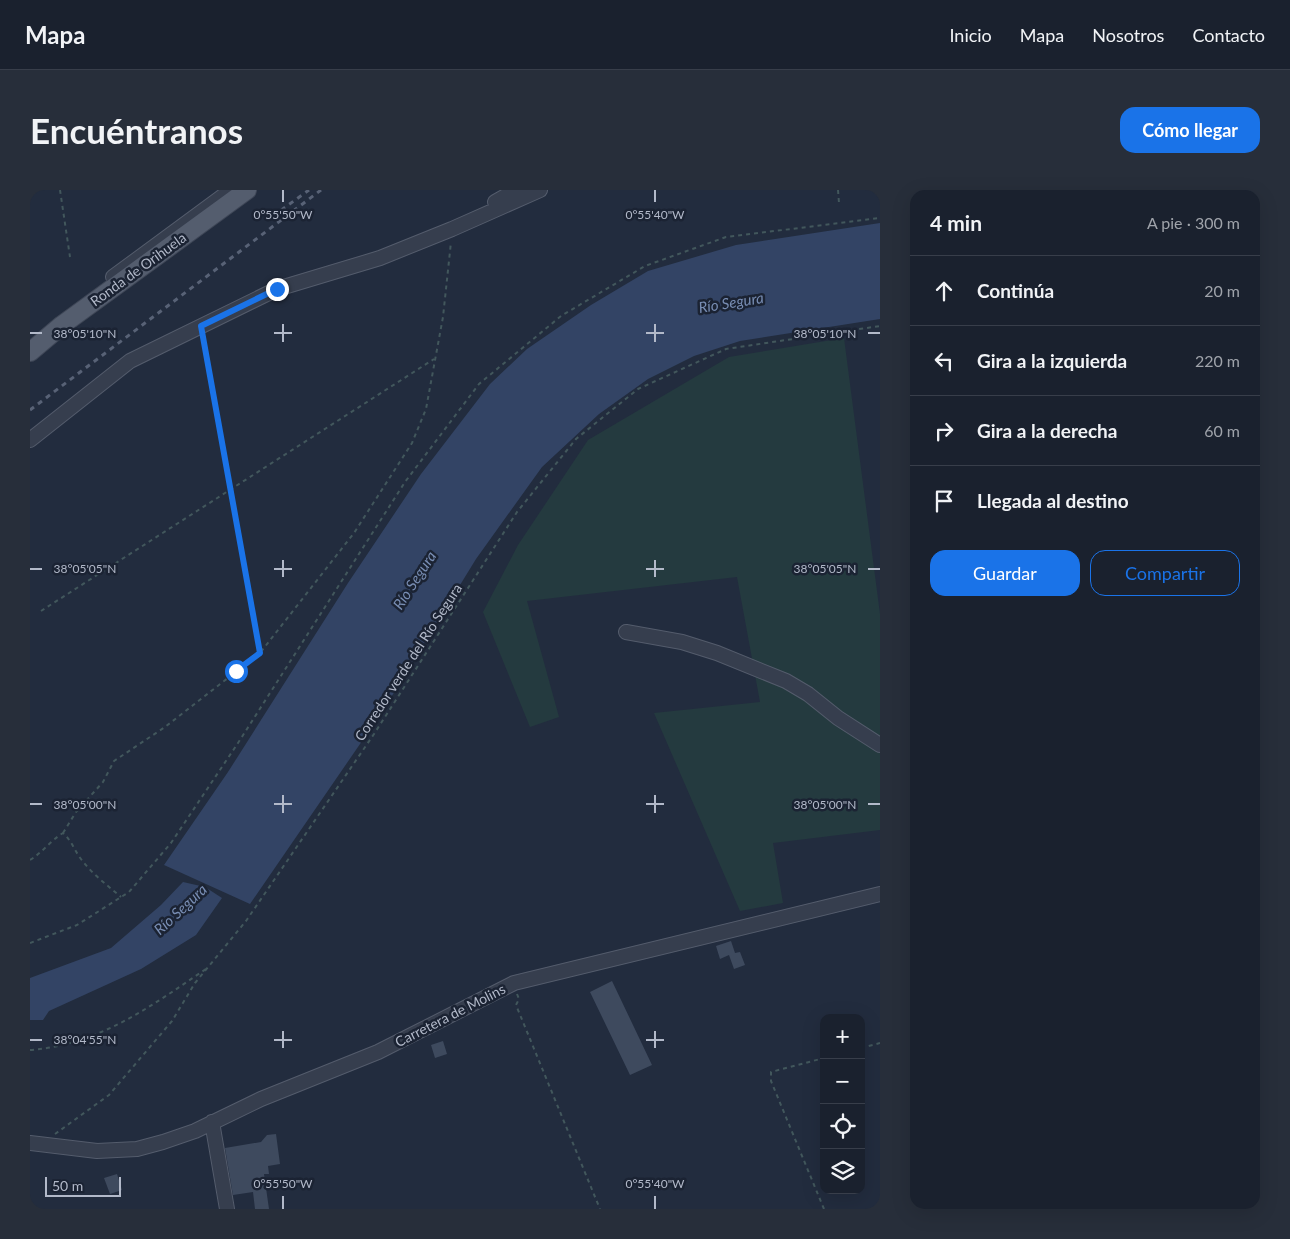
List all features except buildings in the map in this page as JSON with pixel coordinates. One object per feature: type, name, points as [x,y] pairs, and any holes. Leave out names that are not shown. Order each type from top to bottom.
[{"type":"main road","name":"Ronda de Orihuela","points":[[30,352],[62,325],[247,190]]},
{"type":"street","points":[[62,325],[92,293],[231,190]]},
{"type":"street","points":[[452,229],[516,190]]},
{"type":"street","points":[[30,440],[130,360],[277,289],[380,258],[540,190]]},
{"type":"street","points":[[626,632],[682,642],[717,652],[786,682],[808,694],[838,718],[880,745]]},
{"type":"street","name":"Carretera de Molins","points":[[36,1144],[97,1152],[137,1149],[163,1142],[261,1099],[378,1052],[514,984],[880,894]]},
{"type":"street","points":[[212,1122],[227,1209]]},
{"type":"path","points":[[60,190],[70,257]]},
{"type":"path","points":[[838,190],[839,202]]},
{"type":"path","points":[[30,943],[78,925],[130,892],[171,843],[238,743],[405,482],[478,384],[560,316],[645,266],[726,238],[880,218]]},
{"type":"path","points":[[30,860],[41,854],[49,843],[63,833],[76,812],[103,782],[114,760],[164,728],[260,653],[354,533],[412,444],[426,409],[445,297],[452,229]]},
{"type":"path","points":[[201,326],[260,653]]},
{"type":"path","name":"Corredor verde del Río Segura","points":[[36,1144],[109,1095],[172,1021],[208,967],[246,920],[374,734],[517,512],[576,439],[638,389],[726,349],[880,326]]},
{"type":"path","points":[[41,612],[435,358]]},
{"type":"path","points":[[63,833],[71,840],[80,858],[94,875],[122,897]]},
{"type":"path","points":[[30,1050],[52,1048],[96,1034],[138,1016],[208,967]]},
{"type":"path","points":[[514,984],[519,999],[516,1005],[600,1209]]},
{"type":"path","points":[[865,1047],[880,1044]]},
{"type":"path","points":[[820,1059],[771,1072],[771,1082],[824,1209]]},
{"type":"green space","points":[[844,338],[880,614],[880,830],[773,843],[783,903],[740,911],[654,713],[760,702],[737,577],[527,601],[559,717],[530,727],[483,612],[518,545],[588,440],[729,357]]},
{"type":"water","name":"Río Segura","points":[[880,223],[880,319],[740,341],[694,356],[648,379],[599,414],[542,467],[476,559],[382,712],[250,904],[164,865],[228,772],[348,583],[421,474],[490,384],[527,349],[591,305],[648,271],[736,245]]},
{"type":"water","name":"Río Segura","points":[[183,882],[205,887],[222,898],[196,935],[141,969],[49,1011],[43,1020],[30,1020],[30,978],[111,948],[161,905]]},
{"type":"railway","points":[[273,216],[309,190]]},
{"type":"railway","points":[[30,410],[321,190]]},
{"type":"route","points":[[236,671],[260,653],[201,326],[277,289]]}]
